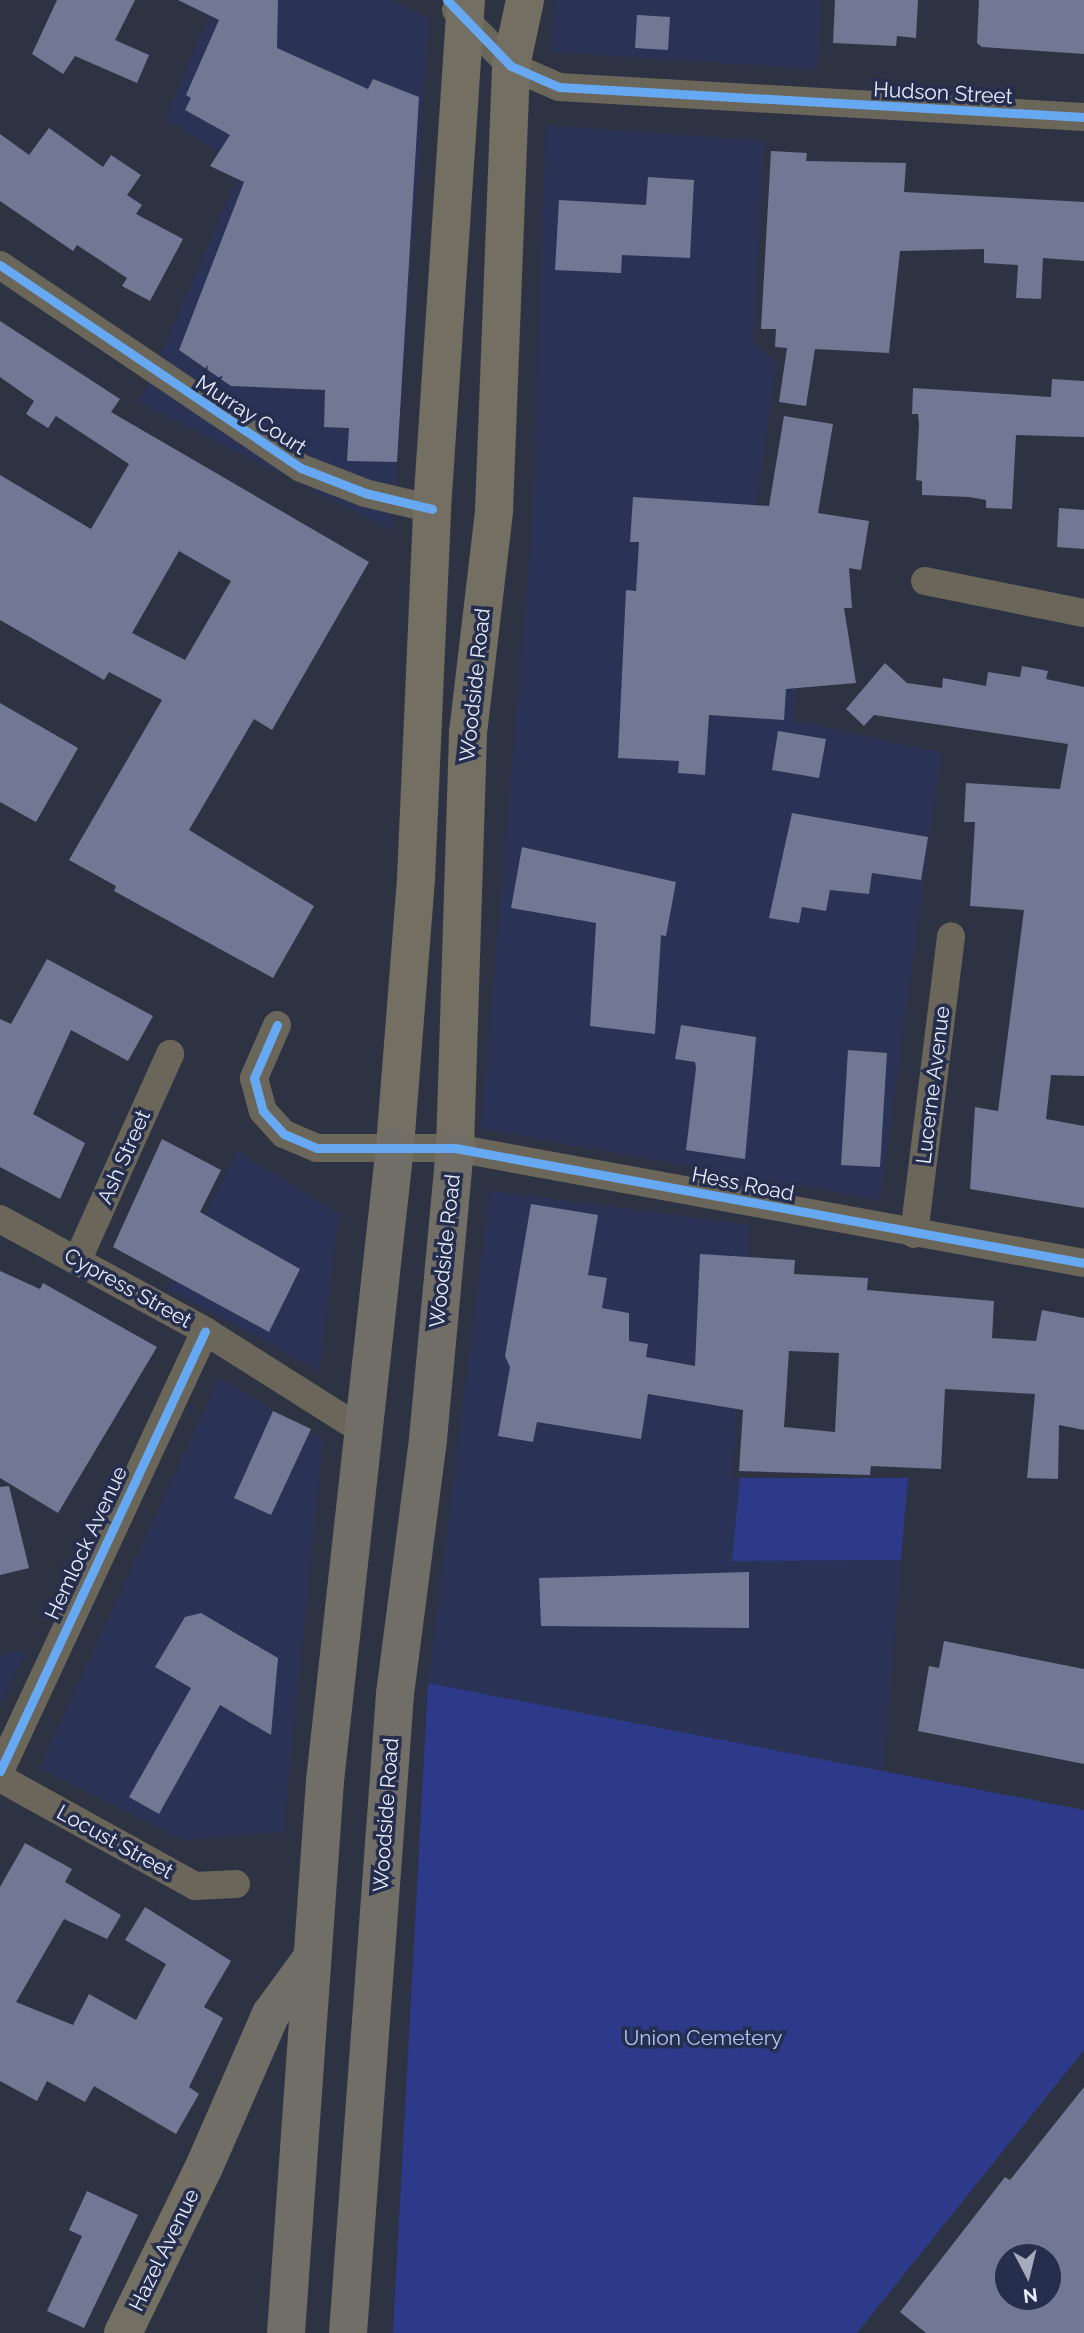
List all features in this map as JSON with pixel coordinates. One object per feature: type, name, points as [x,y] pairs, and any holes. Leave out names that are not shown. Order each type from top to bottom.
[{"type":"highway","points":[[286,2333],[313,1958],[360,1429],[395,1146]]},
{"type":"highway","name":"Woodside Road","points":[[348,2333],[396,1694],[428,1438],[455,1148]]},
{"type":"highway","points":[[204,2167],[271,2014],[313,1958]]},
{"type":"main road","name":"Woodside Road","points":[[455,1148],[466,759],[494,510],[511,66],[525,0]]},
{"type":"main road","points":[[395,1146],[416,879],[432,509],[460,6]]},
{"type":"main road","name":"Hazel Avenue","points":[[123,2333],[204,2167]]},
{"type":"street","points":[[460,6],[511,66]]},
{"type":"street","name":"Hudson Street","points":[[511,66],[565,88],[1084,117]]},
{"type":"street","name":"Murray Court","points":[[0,265],[301,468],[365,493],[432,509]]},
{"type":"street","points":[[925,581],[1084,613]]},
{"type":"street","name":"Lucerne Avenue","points":[[914,1234],[951,936]]},
{"type":"street","name":"Hess Road","points":[[277,1025],[254,1078],[263,1111],[284,1134],[317,1148],[455,1148],[1084,1263]]},
{"type":"street","name":"Ash Street","points":[[78,1259],[170,1054]]},
{"type":"street","name":"Cypress Street","points":[[0,1219],[78,1259],[205,1331],[360,1429]]},
{"type":"street","name":"Hemlock Avenue","points":[[0,1771],[205,1331]]},
{"type":"street","name":"Locust Street","points":[[0,1778],[195,1886],[236,1884]]},
{"type":"shaded area","points":[[216,0],[391,0],[429,18],[392,530],[140,403],[243,165],[165,119]]},
{"type":"shaded area","points":[[554,0],[821,0],[817,69],[551,52]]},
{"type":"shaded area","points":[[546,125],[764,141],[753,342],[776,362],[750,553],[804,568],[793,720],[941,753],[880,1200],[481,1129],[532,534]]},
{"type":"shaded area","points":[[237,1151],[339,1214],[319,1371],[167,1288]]},
{"type":"shaded area","points":[[490,1191],[750,1225],[732,1478],[908,1478],[883,1771],[428,1683]]},
{"type":"shaded area","points":[[219,1378],[323,1440],[283,1832],[182,1840],[39,1768]]},
{"type":"shaded area","points":[[27,1650],[0,1704],[0,1655]]},
{"type":"green space","points":[[740,1478],[908,1478],[901,1560],[732,1561]]},
{"type":"green space","name":"Union Cemetery","points":[[428,1683],[1084,1810],[1084,2050],[857,2333],[393,2333]]},
{"type":"building","points":[[57,0],[135,0],[115,40],[149,55],[137,83],[75,56],[63,74],[32,54]]},
{"type":"building","points":[[178,0],[278,0],[277,48],[368,89],[373,79],[419,97],[397,462],[347,461],[349,428],[324,427],[325,390],[231,386],[179,350],[244,182],[210,166],[230,135],[185,110],[191,98],[186,95],[219,20]]},
{"type":"building","points":[[835,0],[918,0],[916,38],[897,36],[896,46],[833,43]]},
{"type":"building","points":[[979,0],[1084,0],[1084,54],[982,47],[977,43]]},
{"type":"building","points":[[637,15],[670,17],[668,50],[635,48]]},
{"type":"building","points":[[49,128],[103,167],[111,155],[141,175],[127,195],[142,205],[136,214],[183,239],[150,301],[122,286],[127,278],[77,245],[73,251],[0,201],[0,134],[29,155]]},
{"type":"building","points":[[771,151],[807,153],[806,161],[906,163],[904,192],[1084,202],[1084,261],[1043,258],[1041,299],[1016,298],[1018,265],[984,263],[984,249],[900,251],[889,353],[815,349],[806,406],[779,402],[787,348],[775,347],[776,329],[761,329]]},
{"type":"building","points":[[648,177],[694,180],[690,258],[622,255],[621,273],[555,270],[559,200],[646,205]]},
{"type":"building","points":[[0,321],[120,399],[111,412],[369,562],[272,730],[254,719],[189,830],[314,906],[273,978],[114,891],[116,886],[69,860],[162,700],[109,672],[104,680],[0,620],[0,475],[91,529],[129,464],[56,416],[48,428],[26,414],[34,401],[0,377]],"holes":[[[179,551],[231,581],[185,660],[132,633]]]},
{"type":"building","points":[[1052,379],[1084,381],[1084,437],[1016,435],[1012,509],[986,508],[986,500],[969,497],[922,495],[922,481],[916,480],[919,424],[918,414],[912,414],[913,388],[1051,397]]},
{"type":"building","points":[[784,416],[833,424],[818,513],[869,521],[861,570],[849,568],[852,608],[844,608],[856,683],[786,689],[784,720],[709,715],[705,775],[678,773],[679,761],[618,758],[626,590],[636,591],[639,542],[630,542],[633,497],[769,506]]},
{"type":"building","points":[[1059,508],[1084,510],[1084,549],[1057,547]]},
{"type":"building","points":[[885,663],[907,683],[942,688],[943,678],[986,686],[988,672],[1020,677],[1022,666],[1048,671],[1046,679],[1084,687],[1084,1076],[1051,1075],[1046,1119],[1084,1126],[1084,1208],[970,1189],[975,1107],[998,1111],[1024,910],[970,906],[975,822],[964,822],[966,783],[1060,789],[1068,744],[874,715],[864,726],[846,709]]},
{"type":"building","points":[[0,703],[78,748],[36,822],[0,802]]},
{"type":"building","points":[[778,731],[826,739],[819,778],[772,770]]},
{"type":"building","points":[[792,813],[928,837],[921,880],[872,873],[869,894],[830,890],[826,911],[802,907],[799,923],[769,918]]},
{"type":"building","points":[[522,847],[676,882],[666,936],[661,935],[655,1034],[590,1026],[596,923],[511,908]]},
{"type":"building","points":[[47,959],[153,1016],[128,1061],[71,1030],[33,1114],[85,1143],[60,1199],[0,1167],[0,1019],[11,1024]]},
{"type":"building","points":[[681,1025],[756,1037],[745,1159],[686,1150],[696,1068],[695,1062],[675,1059]]},
{"type":"building","points":[[848,1050],[887,1053],[880,1167],[841,1165]]},
{"type":"building","points":[[162,1139],[221,1170],[200,1212],[300,1269],[269,1332],[113,1247]]},
{"type":"building","points":[[531,1204],[598,1215],[588,1275],[607,1278],[602,1308],[629,1313],[629,1341],[648,1344],[646,1357],[695,1366],[700,1254],[795,1260],[794,1274],[868,1278],[867,1290],[994,1301],[992,1338],[1036,1341],[1042,1310],[1084,1318],[1084,1430],[1059,1425],[1058,1479],[1027,1478],[1035,1394],[945,1389],[941,1469],[871,1466],[870,1475],[739,1471],[743,1410],[648,1394],[641,1439],[537,1422],[533,1442],[498,1436],[510,1367],[505,1356]],"holes":[[[789,1351],[839,1353],[835,1432],[784,1427]]]},
{"type":"building","points":[[0,1271],[40,1289],[43,1283],[157,1347],[58,1513],[0,1478]]},
{"type":"building","points":[[273,1411],[311,1429],[271,1515],[234,1498]]},
{"type":"building","points":[[9,1486],[29,1568],[0,1575],[0,1487]]},
{"type":"building","points":[[749,1572],[749,1628],[541,1626],[539,1578]]},
{"type":"building","points":[[201,1613],[278,1658],[271,1735],[220,1705],[159,1814],[129,1797],[191,1688],[155,1667],[185,1617]]},
{"type":"building","points":[[944,1641],[1084,1669],[1084,1764],[918,1731],[929,1666],[939,1668]]},
{"type":"building","points":[[25,1843],[72,1869],[65,1882],[121,1915],[107,1939],[64,1919],[16,2002],[73,2025],[89,1994],[136,2020],[166,1964],[125,1940],[145,1907],[231,1961],[204,2007],[223,2018],[189,2087],[199,2094],[176,2134],[94,2086],[85,2102],[47,2081],[37,2101],[0,2081],[0,1887]]},
{"type":"building","points":[[1084,2087],[1084,2333],[926,2333],[900,2312],[1005,2177],[1010,2180]]},
{"type":"building","points":[[87,2191],[138,2215],[84,2328],[47,2311],[82,2236],[69,2230]]},
{"type":"cycle path","points":[[447,0],[511,66],[559,87],[1084,117]]},
{"type":"cycle path","points":[[0,265],[301,468],[365,493],[432,509]]},
{"type":"cycle path","points":[[277,1025],[254,1078],[263,1111],[284,1134],[317,1148],[455,1148],[1084,1263]]},
{"type":"cycle path","points":[[0,1771],[205,1331]]}]
